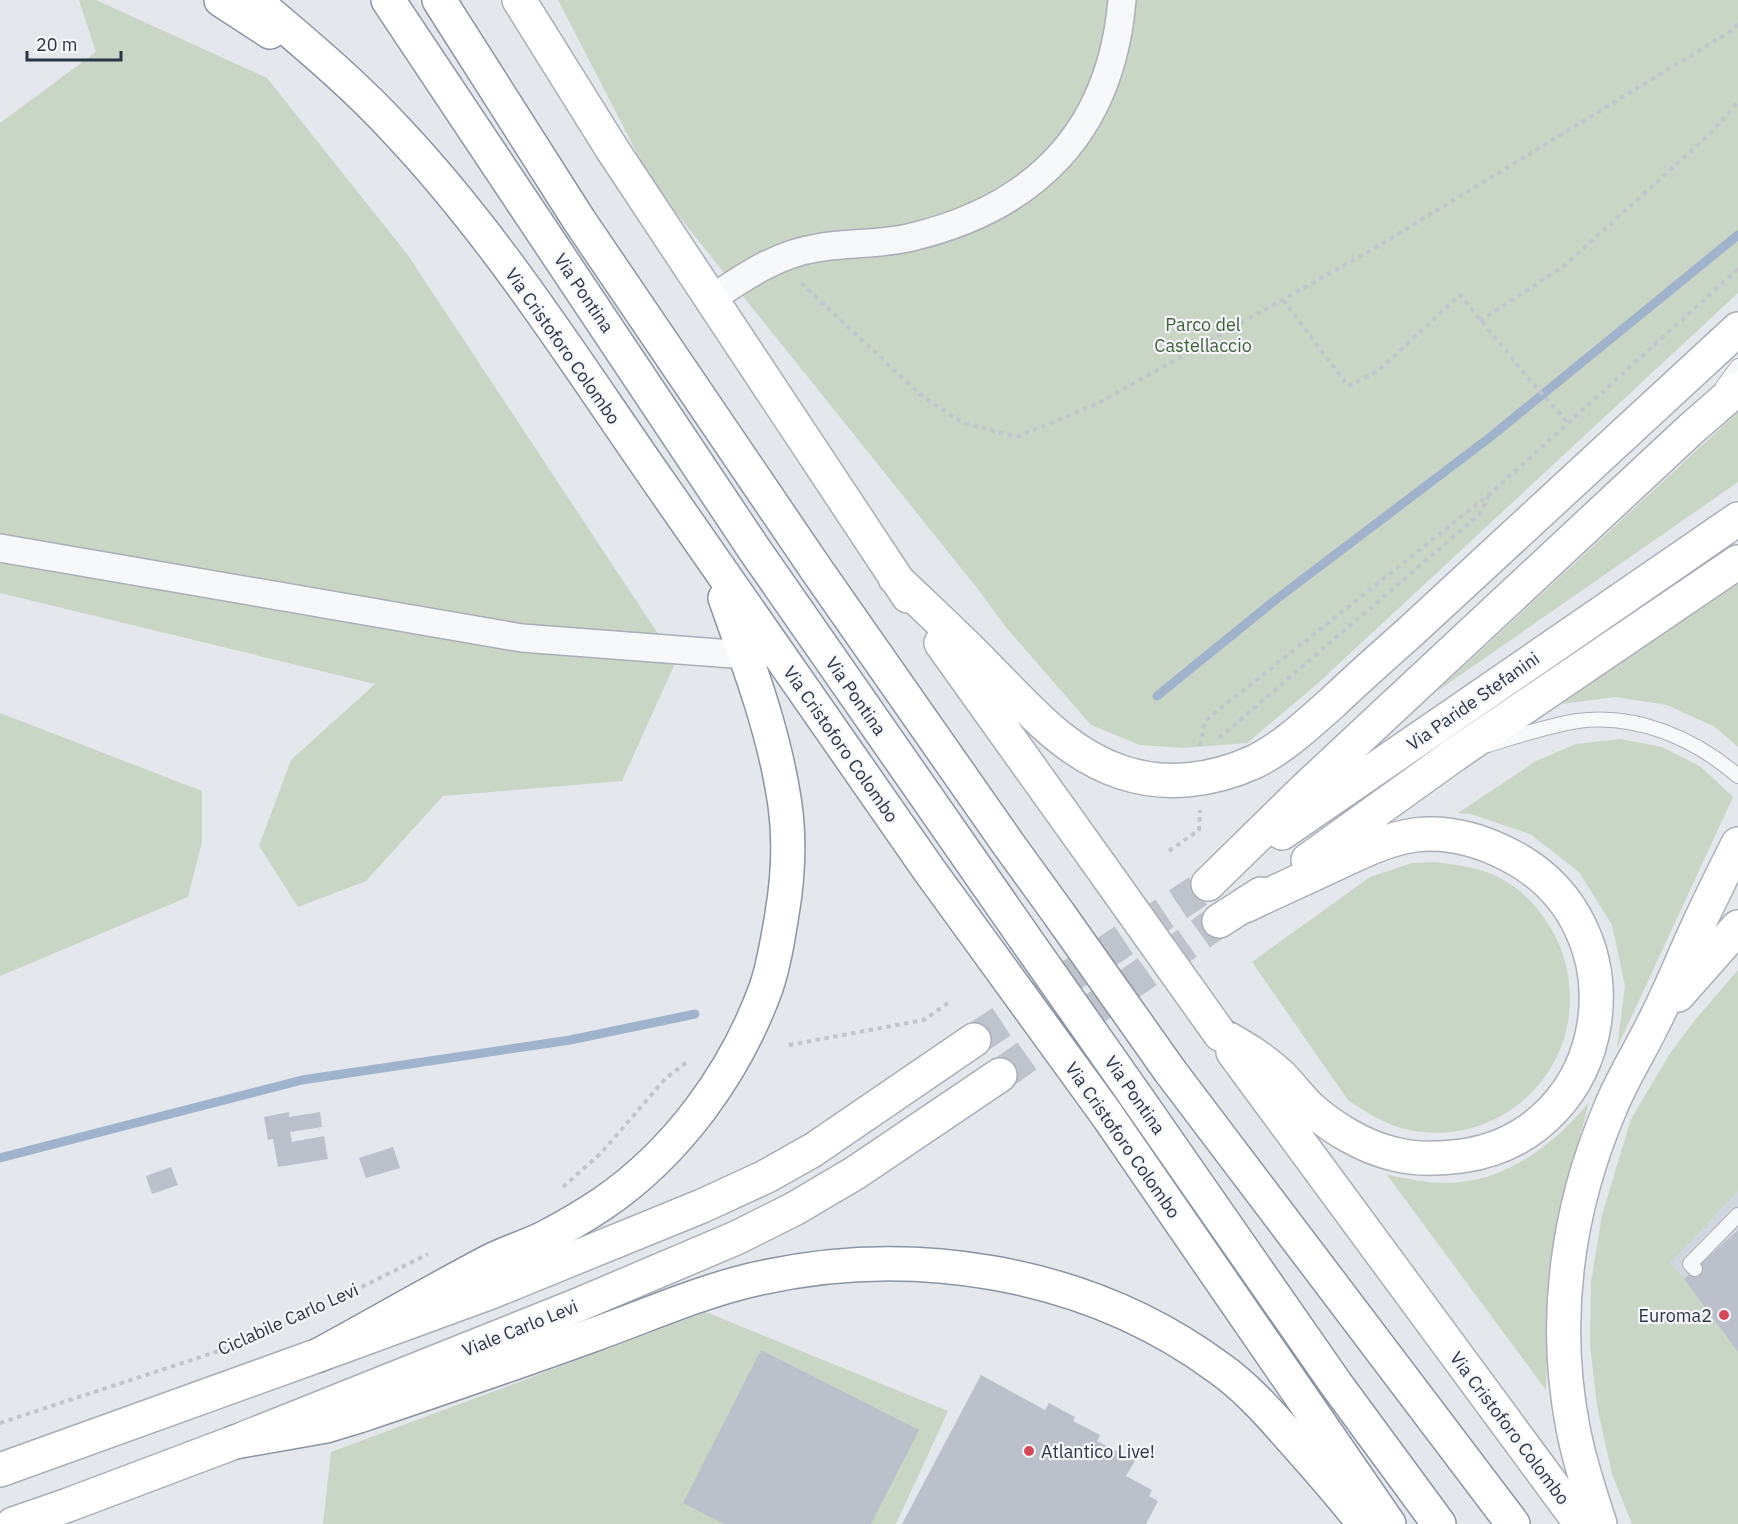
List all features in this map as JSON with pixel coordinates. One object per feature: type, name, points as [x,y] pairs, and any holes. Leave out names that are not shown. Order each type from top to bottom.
[{"type":"main road","points":[[221,0],[275,35],[332,66]]},
{"type":"main road","name":"Via Cristoforo Colombo","points":[[254,0],[332,66],[397,130],[454,195],[529,295],[929,870],[1107,1115],[1389,1524]]},
{"type":"main road","name":"Via Pontina","points":[[388,0],[754,549],[1336,1384]]},
{"type":"main road","name":"Via Cristoforo Colombo","points":[[519,0],[612,149],[895,578],[1220,1034],[1581,1524]]},
{"type":"main road","points":[[445,7],[579,220],[770,501],[1003,836],[1170,1071],[1513,1524]]},
{"type":"main road","points":[[895,578],[1058,737],[1104,766],[1151,780],[1184,780],[1218,776],[1267,755],[1311,722],[1738,329]]},
{"type":"main road","points":[[1691,429],[1738,388]]},
{"type":"main road","name":"Via Paride Stefanini","points":[[1691,429],[1203,887],[1738,519]]},
{"type":"main road","points":[[319,1355],[493,1259],[544,1238],[603,1204],[658,1158],[703,1105],[731,1061],[766,987],[777,946],[785,895],[788,843],[780,776],[773,746],[711,556]]},
{"type":"main road","name":"Via Paride Stefanini","points":[[1220,1034],[1279,1074],[1311,1109],[1342,1131],[1359,1141],[1393,1154],[1439,1158],[1471,1155],[1498,1147],[1533,1127],[1558,1103],[1572,1083],[1585,1058],[1597,1010],[1593,960],[1581,928],[1553,886],[1541,875],[1514,857],[1485,844],[1449,835],[1430,834],[1400,838],[1354,855],[1232,913],[1454,755],[1738,562]]},
{"type":"main road","points":[[1600,1524],[1578,1450],[1566,1384],[1563,1343],[1565,1275],[1571,1240],[1582,1190],[1596,1143],[1623,1080],[1653,1024],[1738,844]]},
{"type":"main road","points":[[1653,1024],[1738,927]]},
{"type":"main road","points":[[0,1470],[501,1287],[702,1206],[765,1177],[831,1139],[974,1040]]},
{"type":"main road","name":"Viale Carlo Levi","points":[[13,1524],[235,1442],[579,1305],[759,1227],[855,1173],[1000,1075]]},
{"type":"main road","points":[[1107,1115],[1336,1384],[1439,1524]]},
{"type":"main road","points":[[235,1442],[326,1426],[359,1416],[542,1354],[681,1301],[723,1288],[785,1274],[833,1267],[886,1263],[911,1264],[1008,1276],[1069,1292],[1137,1318],[1175,1339],[1220,1369],[1270,1415],[1364,1524]]},
{"type":"main road","points":[[1479,1480],[1517,1516],[1532,1524]]},
{"type":"street","points":[[711,299],[747,275],[777,260],[815,248],[896,241],[936,231],[980,215],[1033,182],[1074,141],[1096,105],[1114,46],[1122,0]]},
{"type":"street","points":[[0,548],[522,638],[745,655]]},
{"type":"lane","points":[[1691,429],[1738,366]]},
{"type":"lane","points":[[1454,755],[1558,725],[1578,721],[1614,720],[1649,727],[1680,738],[1710,754],[1738,776]]},
{"type":"lane","points":[[1695,1269],[1690,1264],[1738,1215]]},
{"type":"path","points":[[777,260],[922,396],[963,423],[1017,437],[1097,404],[1390,239],[1731,31],[1738,24]]},
{"type":"path","points":[[1480,321],[1564,266],[1710,134],[1738,102]]},
{"type":"path","points":[[1200,750],[1205,721],[1491,493],[1738,269]]},
{"type":"path","points":[[1283,300],[1348,386],[1378,371],[1460,295],[1568,423]]},
{"type":"path","points":[[1219,739],[1480,514],[1491,493]]},
{"type":"path","points":[[1169,851],[1199,830],[1200,809]]},
{"type":"path","points":[[789,1045],[924,1020],[948,1003]]},
{"type":"path","points":[[556,1192],[602,1152],[666,1078],[688,1061]]},
{"type":"path","name":"Ciclabile Carlo Levi","points":[[0,1424],[240,1344],[289,1323],[433,1252]]},
{"type":"shaded area","points":[[1738,1191],[1738,1354],[1670,1263]]},
{"type":"green space","points":[[79,0],[96,0],[267,78],[407,254],[676,661],[622,781],[443,796],[366,881],[298,907],[259,846],[291,760],[375,684],[0,593],[0,123],[96,52]]},
{"type":"green space","name":"Parco del Castellaccio","points":[[558,0],[1738,0],[1738,293],[1316,685],[1247,743],[1183,748],[1140,745],[1091,725],[1005,626],[653,184]]},
{"type":"green space","points":[[1738,412],[1738,482],[1436,692]]},
{"type":"green space","points":[[1738,579],[1738,747],[1715,727],[1667,705],[1615,697],[1562,704]]},
{"type":"green space","points":[[0,713],[202,791],[202,842],[188,897],[0,976]]},
{"type":"green space","points":[[1620,739],[1662,747],[1701,767],[1733,797],[1617,1048],[1625,986],[1612,925],[1579,872],[1530,834],[1471,814],[1458,813],[1536,761],[1576,744]]},
{"type":"green space","points":[[1434,862],[1484,871],[1507,882],[1525,895],[1544,918],[1558,942],[1566,967],[1570,994],[1568,1022],[1560,1049],[1548,1072],[1531,1093],[1511,1109],[1488,1122],[1463,1130],[1437,1133],[1409,1130],[1392,1125],[1348,1100],[1252,962],[1370,877],[1412,863]]},
{"type":"green space","points":[[1738,970],[1738,1191],[1670,1263],[1738,1352],[1738,1524],[1632,1524],[1612,1474],[1597,1406],[1590,1346],[1591,1282],[1602,1215],[1631,1119],[1669,1055],[1695,1020]]},
{"type":"green space","points":[[1589,1102],[1560,1215],[1549,1301],[1546,1390],[1387,1175],[1446,1183],[1488,1176],[1507,1169],[1544,1147]]},
{"type":"green space","points":[[706,1312],[948,1411],[896,1524],[323,1524],[331,1452]]},
{"type":"building","points":[[289,1112],[289,1117],[320,1112],[322,1127],[290,1132],[292,1142],[324,1136],[328,1159],[278,1167],[273,1139],[268,1140],[264,1117]]},
{"type":"building","points":[[393,1147],[400,1168],[366,1178],[359,1158]]},
{"type":"building","points":[[171,1167],[178,1185],[152,1194],[146,1176]]},
{"type":"building","name":"Euroma2","points":[[1738,1230],[1738,1352],[1684,1279]]},
{"type":"building","points":[[761,1350],[919,1430],[871,1524],[724,1524],[683,1503]]},
{"type":"building","name":"Atlantico Live!","points":[[981,1375],[1045,1410],[1049,1403],[1075,1417],[1073,1421],[1100,1435],[1097,1441],[1135,1461],[1126,1476],[1152,1490],[1149,1496],[1158,1501],[1146,1524],[902,1524]]},
{"type":"waterway","points":[[1157,696],[1274,601],[1489,438],[1738,235]]},
{"type":"waterway","points":[[0,1158],[302,1080],[570,1040],[695,1014]]},
{"type":"tunnel","points":[[974,1040],[1198,891]]},
{"type":"tunnel","points":[[1000,1075],[1219,921]]},
{"type":"place","name":"Euroma2","points":[[1724,1315]]},
{"type":"place","name":"Atlantico Live!","points":[[1029,1451]]}]
